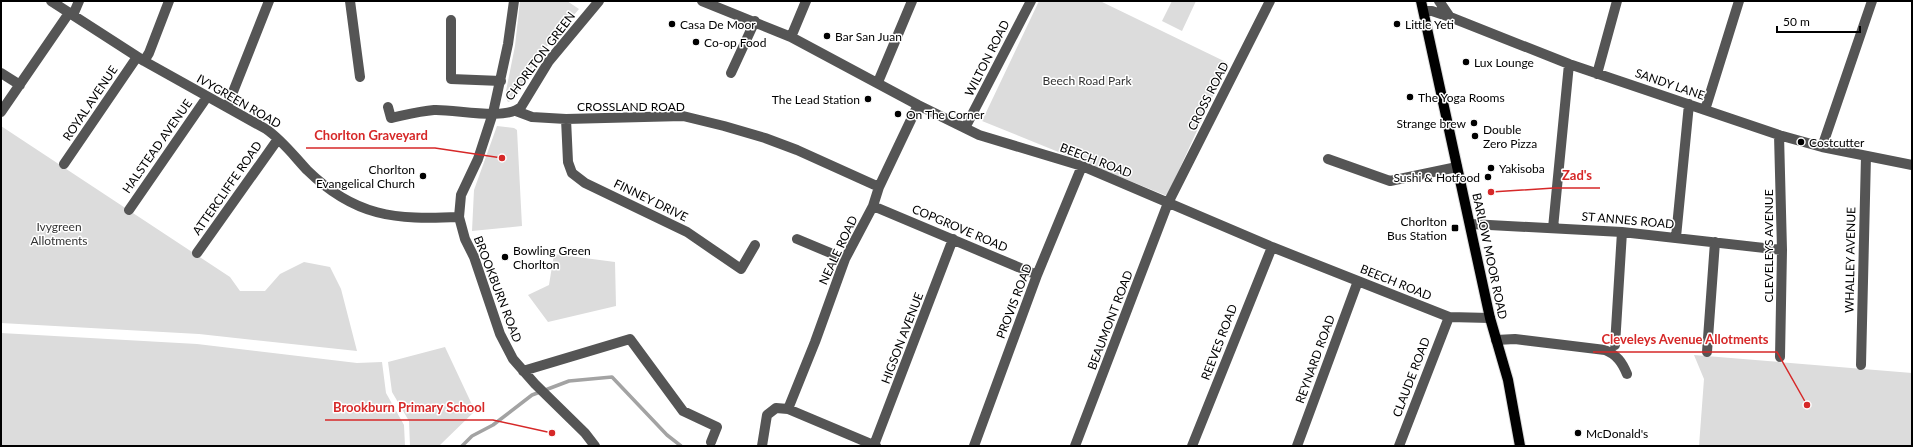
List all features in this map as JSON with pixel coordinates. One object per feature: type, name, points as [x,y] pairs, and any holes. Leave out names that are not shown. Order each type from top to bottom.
[{"type":"main road","name":"BARLOW MOOR ROAD","points":[[1423,6],[1490,318],[1508,380],[1520,446]]},
{"type":"street","name":"IVYGREEN ROAD","points":[[51,1],[140,59],[266,129],[278,139],[318,180],[355,205],[370,211],[403,217],[459,217]]},
{"type":"street","points":[[1,112],[79,1]]},
{"type":"street","name":"ROYAL AVENUE","points":[[64,164],[140,59],[149,53],[169,1]]},
{"type":"street","points":[[227,107],[269,1]]},
{"type":"street","points":[[350,1],[360,77]]},
{"type":"street","name":"BROOKBURN ROAD","points":[[514,1],[501,81],[493,113],[478,159],[463,190],[459,206],[459,217],[463,234],[474,257],[500,334],[513,359],[536,386],[585,433],[595,446]]},
{"type":"street","name":"BEECH ROAD","points":[[702,1],[755,21],[791,37],[878,82],[918,105],[978,134],[1082,166],[1272,247],[1449,317],[1490,318]]},
{"type":"street","points":[[791,37],[806,1]]},
{"type":"street","points":[[878,82],[912,1]]},
{"type":"street","name":"WILTON ROAD","points":[[965,128],[1031,1]]},
{"type":"street","name":"CROSS ROAD","points":[[1168,203],[1270,1]]},
{"type":"street","points":[[1439,1],[1450,17]]},
{"type":"street","points":[[1597,74],[1617,1]]},
{"type":"street","points":[[1705,110],[1739,1]]},
{"type":"street","points":[[1822,147],[1872,1]]},
{"type":"street","name":"CHORLTON GREEN","points":[[388,107],[392,118],[433,110],[504,114],[516,111],[521,107],[549,61],[594,2]]},
{"type":"street","name":"SANDY LANE","points":[[1423,6],[1432,11],[1569,64],[1779,135],[1822,147],[1912,164]]},
{"type":"street","points":[[451,20],[451,79],[501,81]]},
{"type":"street","points":[[731,73],[755,21]]},
{"type":"street","points":[[1553,228],[1569,64]]},
{"type":"street","points":[[1,73],[20,85]]},
{"type":"street","name":"HALSTEAD AVENUE","points":[[129,210],[207,97]]},
{"type":"street","points":[[1676,237],[1689,104]]},
{"type":"street","name":"NEALE ROAD","points":[[788,409],[816,342],[845,259],[873,206],[879,187],[918,105]]},
{"type":"street","name":"CROSSLAND ROAD","points":[[516,111],[532,117],[566,119],[683,116],[764,137],[797,150],[879,187]]},
{"type":"street","name":"FINNEY DRIVE","points":[[566,119],[568,162],[572,173],[585,183],[687,232],[741,269],[755,245]]},
{"type":"street","name":"CLEVELEYS AVENUE","points":[[1779,135],[1782,250],[1780,357]]},
{"type":"street","name":"ATTERCLIFFE ROAD","points":[[197,253],[278,139]]},
{"type":"street","name":"WHALLEY AVENUE","points":[[1861,365],[1866,156]]},
{"type":"street","points":[[1328,159],[1390,181],[1457,167]]},
{"type":"street","name":"PROVIS ROAD","points":[[974,446],[1037,275],[1082,166]]},
{"type":"street","name":"BEAUMONT ROAD","points":[[1076,446],[1168,203]]},
{"type":"street","name":"COPGROVE ROAD","points":[[873,206],[1037,275]]},
{"type":"street","name":"ST ANNES ROAD","points":[[1470,224],[1622,232],[1782,250]]},
{"type":"street","points":[[1615,345],[1622,232]]},
{"type":"street","points":[[797,238],[845,259]]},
{"type":"street","name":"HIGSON AVENUE","points":[[875,446],[953,239]]},
{"type":"street","points":[[1707,352],[1715,242]]},
{"type":"street","name":"REEVES ROAD","points":[[1192,446],[1272,247]]},
{"type":"street","name":"REYNARD ROAD","points":[[1297,446],[1358,281]]},
{"type":"street","name":"CLAUDE ROAD","points":[[1398,446],[1449,317]]},
{"type":"street","points":[[523,372],[630,339],[683,410],[717,427],[711,442]]},
{"type":"street","points":[[1496,340],[1515,339],[1605,350],[1621,360],[1627,374]]},
{"type":"street","points":[[762,446],[767,415],[776,408],[788,409],[875,446]]},
{"type":"green space","points":[[520,1],[567,1],[579,9],[539,56],[513,100],[508,102],[505,96],[515,46]]},
{"type":"green space","name":"Beech Road Park","points":[[1039,1],[1100,1],[1228,63],[1167,196],[982,121]]},
{"type":"green space","points":[[1172,1],[1196,1],[1182,31],[1162,21]]},
{"type":"green space","name":"Ivygreen Allotments","points":[[1,126],[230,277],[240,291],[265,291],[280,274],[304,262],[330,267],[341,289],[357,351],[199,334],[1,323]]},
{"type":"green space","points":[[497,126],[514,128],[517,130],[522,226],[472,231],[474,190]]},
{"type":"green space","points":[[554,254],[615,262],[616,306],[548,322],[528,295],[549,285]]},
{"type":"green space","points":[[1,333],[197,344],[357,363],[382,362],[386,393],[404,425],[405,446],[1,446]]},
{"type":"green space","points":[[445,347],[475,411],[439,446],[410,446],[409,421],[392,392],[388,362]]},
{"type":"green space","points":[[1694,355],[1912,373],[1912,446],[1699,446],[1704,379]]},
{"type":"waterway","points":[[462,446],[472,436],[493,425],[532,395],[569,381],[612,377],[667,435],[681,446]]},
{"type":"place","name":"Casa De Moor","points":[[672,24]]},
{"type":"place","name":"Little Yeti","points":[[1397,24]]},
{"type":"place","name":"Bar San Juan","points":[[827,36]]},
{"type":"place","name":"Co-op Food","points":[[696,42]]},
{"type":"place","name":"Lux Lounge","points":[[1466,62]]},
{"type":"place","name":"The Yoga Rooms","points":[[1410,97]]},
{"type":"place","name":"The Lead Station","points":[[868,99]]},
{"type":"place","name":"On The Corner","points":[[898,114]]},
{"type":"place","name":"Strange brew","points":[[1474,123]]},
{"type":"place","name":"Double Zero Pizza","points":[[1475,136]]},
{"type":"place","name":"Costcutter","points":[[1801,142]]},
{"type":"place","name":"Chorlton Graveyard","points":[[502,158]]},
{"type":"place","name":"Yakisoba","points":[[1491,168]]},
{"type":"place","name":"Chorlton Evangelical Church","points":[[423,176]]},
{"type":"place","name":"Sushi & Hotfood","points":[[1488,177]]},
{"type":"place","name":"Zad's","points":[[1491,192]]},
{"type":"place","name":"Chorlton Bus Station","points":[[1455,228]]},
{"type":"place","name":"Bowling Green Chorlton","points":[[505,257]]},
{"type":"place","name":"Cleveleys Avenue Allotments","points":[[1807,405]]},
{"type":"place","name":"Brookburn Primary School","points":[[552,433]]},
{"type":"place","name":"McDonald's","points":[[1578,433]]}]
